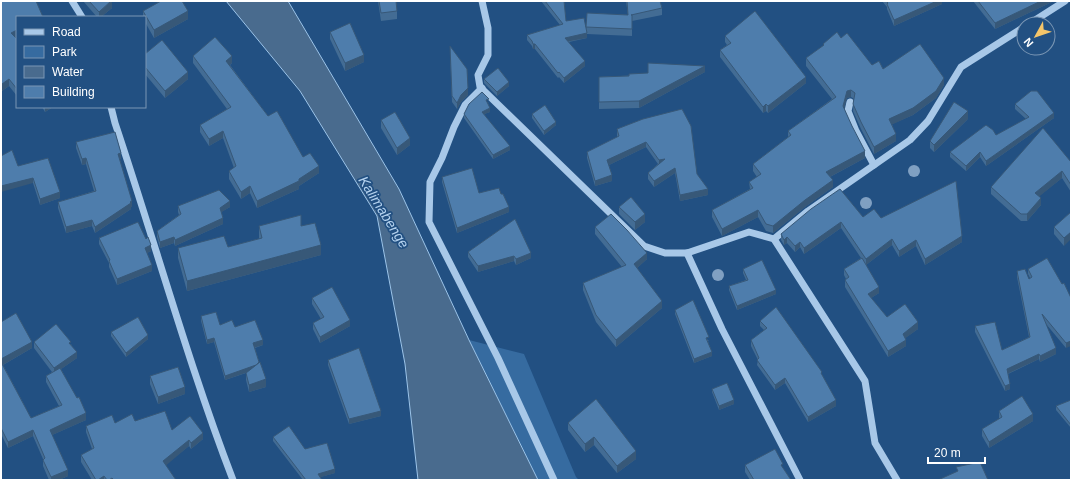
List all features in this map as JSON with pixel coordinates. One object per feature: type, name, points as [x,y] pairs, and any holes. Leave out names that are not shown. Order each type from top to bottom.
[{"type":"street","points":[[72,1],[81,16]]},
{"type":"street","points":[[482,1],[488,28],[488,55],[478,75],[480,87],[644,246],[665,252],[687,253],[749,232],[774,239],[865,381],[875,443],[897,480]]},
{"type":"street","points":[[1042,16],[1065,1]]},
{"type":"street","points":[[774,239],[808,211],[910,140],[928,121],[962,67],[1016,32]]},
{"type":"street","points":[[482,88],[465,105],[430,182],[429,222],[498,358],[554,480]]},
{"type":"street","points":[[850,102],[848,111],[856,131],[874,164]]},
{"type":"street","points":[[111,108],[163,274],[233,480]]},
{"type":"street","points":[[687,253],[722,330],[800,480]]},
{"type":"green space","points":[[469,340],[524,354],[576,477],[579,480],[538,480]]},
{"type":"water","name":"Kalimabenge","points":[[226,1],[288,1],[399,189],[469,340],[538,480],[418,480],[405,364],[377,216],[300,91]]},
{"type":"building","points":[[1,1],[36,1],[43,16],[16,16],[16,30],[11,33],[16,38],[16,88],[9,79],[1,84]]},
{"type":"building","points":[[89,1],[111,1],[99,12]]},
{"type":"building","points":[[161,1],[182,1],[188,11],[154,30],[143,11]]},
{"type":"building","points":[[379,1],[396,1],[397,11],[381,13]]},
{"type":"building","points":[[545,1],[564,1],[566,21],[584,18],[587,33],[565,38],[585,61],[564,78],[559,72],[558,73],[535,44],[533,44],[527,35],[563,24]]},
{"type":"building","points":[[627,1],[660,1],[662,8],[631,15],[632,29],[586,27],[587,13],[628,15]]},
{"type":"building","points":[[886,1],[937,1],[894,20]]},
{"type":"building","points":[[978,1],[1041,1],[995,23]]},
{"type":"building","points":[[755,11],[806,77],[768,106],[766,104],[763,107],[720,50],[731,43],[725,36]]},
{"type":"building","points":[[350,23],[364,55],[345,63],[330,32]]},
{"type":"building","points":[[837,32],[841,38],[847,33],[872,65],[879,61],[883,69],[920,44],[944,78],[936,91],[913,108],[889,119],[896,134],[874,147],[853,104],[855,93],[851,90],[847,91],[843,106],[865,151],[826,172],[833,180],[773,226],[766,224],[758,210],[722,229],[712,210],[753,188],[749,182],[761,174],[753,164],[791,135],[788,131],[836,97],[806,58],[824,45],[823,44]]},
{"type":"building","points":[[215,37],[232,56],[226,61],[268,116],[277,111],[303,157],[310,153],[319,166],[299,179],[299,181],[257,201],[250,186],[241,192],[229,171],[236,166],[223,131],[209,139],[200,125],[231,107],[193,56]]},
{"type":"building","points":[[162,40],[188,72],[165,91],[146,68],[146,53]]},
{"type":"building","points":[[450,46],[467,69],[468,88],[461,95],[457,103],[452,96]]},
{"type":"building","points":[[648,63],[705,66],[639,101],[599,102],[599,77],[629,76],[629,74],[648,73]]},
{"type":"building","points":[[498,68],[509,82],[497,92],[484,79]]},
{"type":"building","points":[[1031,91],[1037,91],[1054,113],[986,161],[980,152],[966,166],[950,152],[986,125],[993,130],[996,135],[1029,117],[1015,104]]},
{"type":"building","points":[[482,92],[489,99],[486,100],[490,108],[482,112],[510,146],[493,155],[464,114],[469,104]]},
{"type":"building","points":[[954,102],[968,111],[934,145],[930,141]]},
{"type":"building","points":[[545,105],[556,122],[544,131],[532,114]]},
{"type":"building","points":[[682,109],[691,126],[697,174],[708,189],[680,195],[675,168],[654,181],[648,173],[665,159],[659,160],[646,142],[607,160],[612,175],[595,181],[587,152],[619,136],[617,129],[643,119]]},
{"type":"building","points":[[395,112],[410,138],[397,148],[381,120]]},
{"type":"building","points":[[1043,128],[1071,162],[1071,185],[1062,171],[1035,193],[1041,198],[1027,214],[1021,214],[991,187]]},
{"type":"building","points":[[115,132],[121,153],[118,154],[132,201],[130,202],[131,203],[95,227],[92,220],[66,227],[58,202],[96,191],[86,158],[82,159],[76,142]]},
{"type":"building","points":[[12,150],[18,166],[48,158],[60,192],[40,199],[33,178],[1,186],[1,156]]},
{"type":"building","points":[[472,168],[479,193],[499,188],[509,207],[457,228],[442,177]]},
{"type":"building","points":[[956,181],[962,236],[925,259],[916,240],[899,251],[892,239],[866,259],[841,222],[804,248],[800,242],[795,246],[787,237],[784,240],[781,234],[811,209],[840,189],[863,217],[874,209],[881,218]]},
{"type":"building","points":[[219,190],[230,201],[220,208],[223,218],[175,240],[174,237],[160,242],[157,231],[181,214],[178,206]]},
{"type":"building","points":[[631,197],[645,214],[635,222],[619,207]]},
{"type":"building","points":[[1071,212],[1071,232],[1064,238],[1054,227]]},
{"type":"building","points":[[611,214],[647,253],[634,264],[662,301],[616,340],[596,315],[583,283],[626,265],[595,227]]},
{"type":"building","points":[[301,215],[301,226],[315,223],[321,245],[187,281],[178,248],[224,236],[228,247],[262,238],[259,226]]},
{"type":"building","points":[[515,219],[531,253],[516,259],[514,256],[478,266],[468,252]]},
{"type":"building","points":[[138,222],[146,239],[148,237],[151,245],[145,248],[152,265],[117,279],[109,261],[110,260],[99,238]]},
{"type":"building","points":[[862,258],[879,287],[868,294],[887,317],[905,304],[918,322],[903,334],[906,340],[888,351],[845,280],[849,277],[844,269]]},
{"type":"building","points":[[1047,258],[1062,284],[1064,283],[1071,298],[1071,341],[1066,343],[1042,314],[1056,348],[1007,369],[1010,384],[1005,386],[975,326],[995,322],[1002,350],[1030,337],[1017,271],[1025,269],[1029,279],[1032,277],[1028,269]]},
{"type":"building","points":[[762,260],[776,290],[737,306],[729,286],[748,280],[743,269]]},
{"type":"building","points":[[332,287],[350,320],[320,337],[313,323],[324,317],[312,298]]},
{"type":"building","points":[[693,300],[709,337],[706,338],[712,352],[694,359],[675,310]]},
{"type":"building","points":[[776,307],[822,372],[821,373],[836,400],[808,417],[785,378],[775,385],[757,360],[759,358],[751,340],[767,328],[760,321]]},
{"type":"building","points":[[216,312],[220,325],[232,320],[235,327],[255,320],[263,340],[253,343],[259,362],[256,365],[225,376],[214,338],[207,340],[201,316]]},
{"type":"building","points":[[16,313],[32,342],[1,359],[1,322]]},
{"type":"building","points":[[138,317],[148,335],[126,353],[111,332]]},
{"type":"building","points":[[56,324],[77,352],[54,368],[34,342]]},
{"type":"building","points":[[359,348],[381,411],[349,419],[328,360]]},
{"type":"building","points":[[1,362],[31,418],[62,405],[46,376],[60,368],[77,398],[79,397],[86,413],[50,430],[68,470],[51,477],[43,460],[45,458],[33,430],[8,442],[1,428]]},
{"type":"building","points":[[260,362],[266,379],[249,385],[246,373]]},
{"type":"building","points":[[178,367],[185,387],[158,397],[150,376]]},
{"type":"building","points":[[727,383],[734,400],[719,406],[712,389]]},
{"type":"building","points":[[1022,396],[1033,414],[989,442],[982,429],[1002,417],[999,411]]},
{"type":"building","points":[[596,399],[636,451],[617,466],[594,437],[585,444],[568,423]]},
{"type":"building","points":[[1071,400],[1071,425],[1056,406]]},
{"type":"building","points":[[165,411],[172,430],[190,416],[203,433],[191,443],[189,440],[163,461],[176,480],[114,480],[112,478],[107,480],[104,476],[96,480],[81,455],[94,448],[86,426],[112,415],[115,423],[132,414],[135,421]]},
{"type":"building","points":[[289,426],[305,449],[327,443],[335,469],[318,474],[322,480],[306,480],[273,437]]},
{"type":"building","points":[[775,449],[783,464],[781,465],[791,480],[754,480],[745,465]]},
{"type":"building","points":[[980,462],[988,480],[938,480],[958,471],[956,467]]}]
